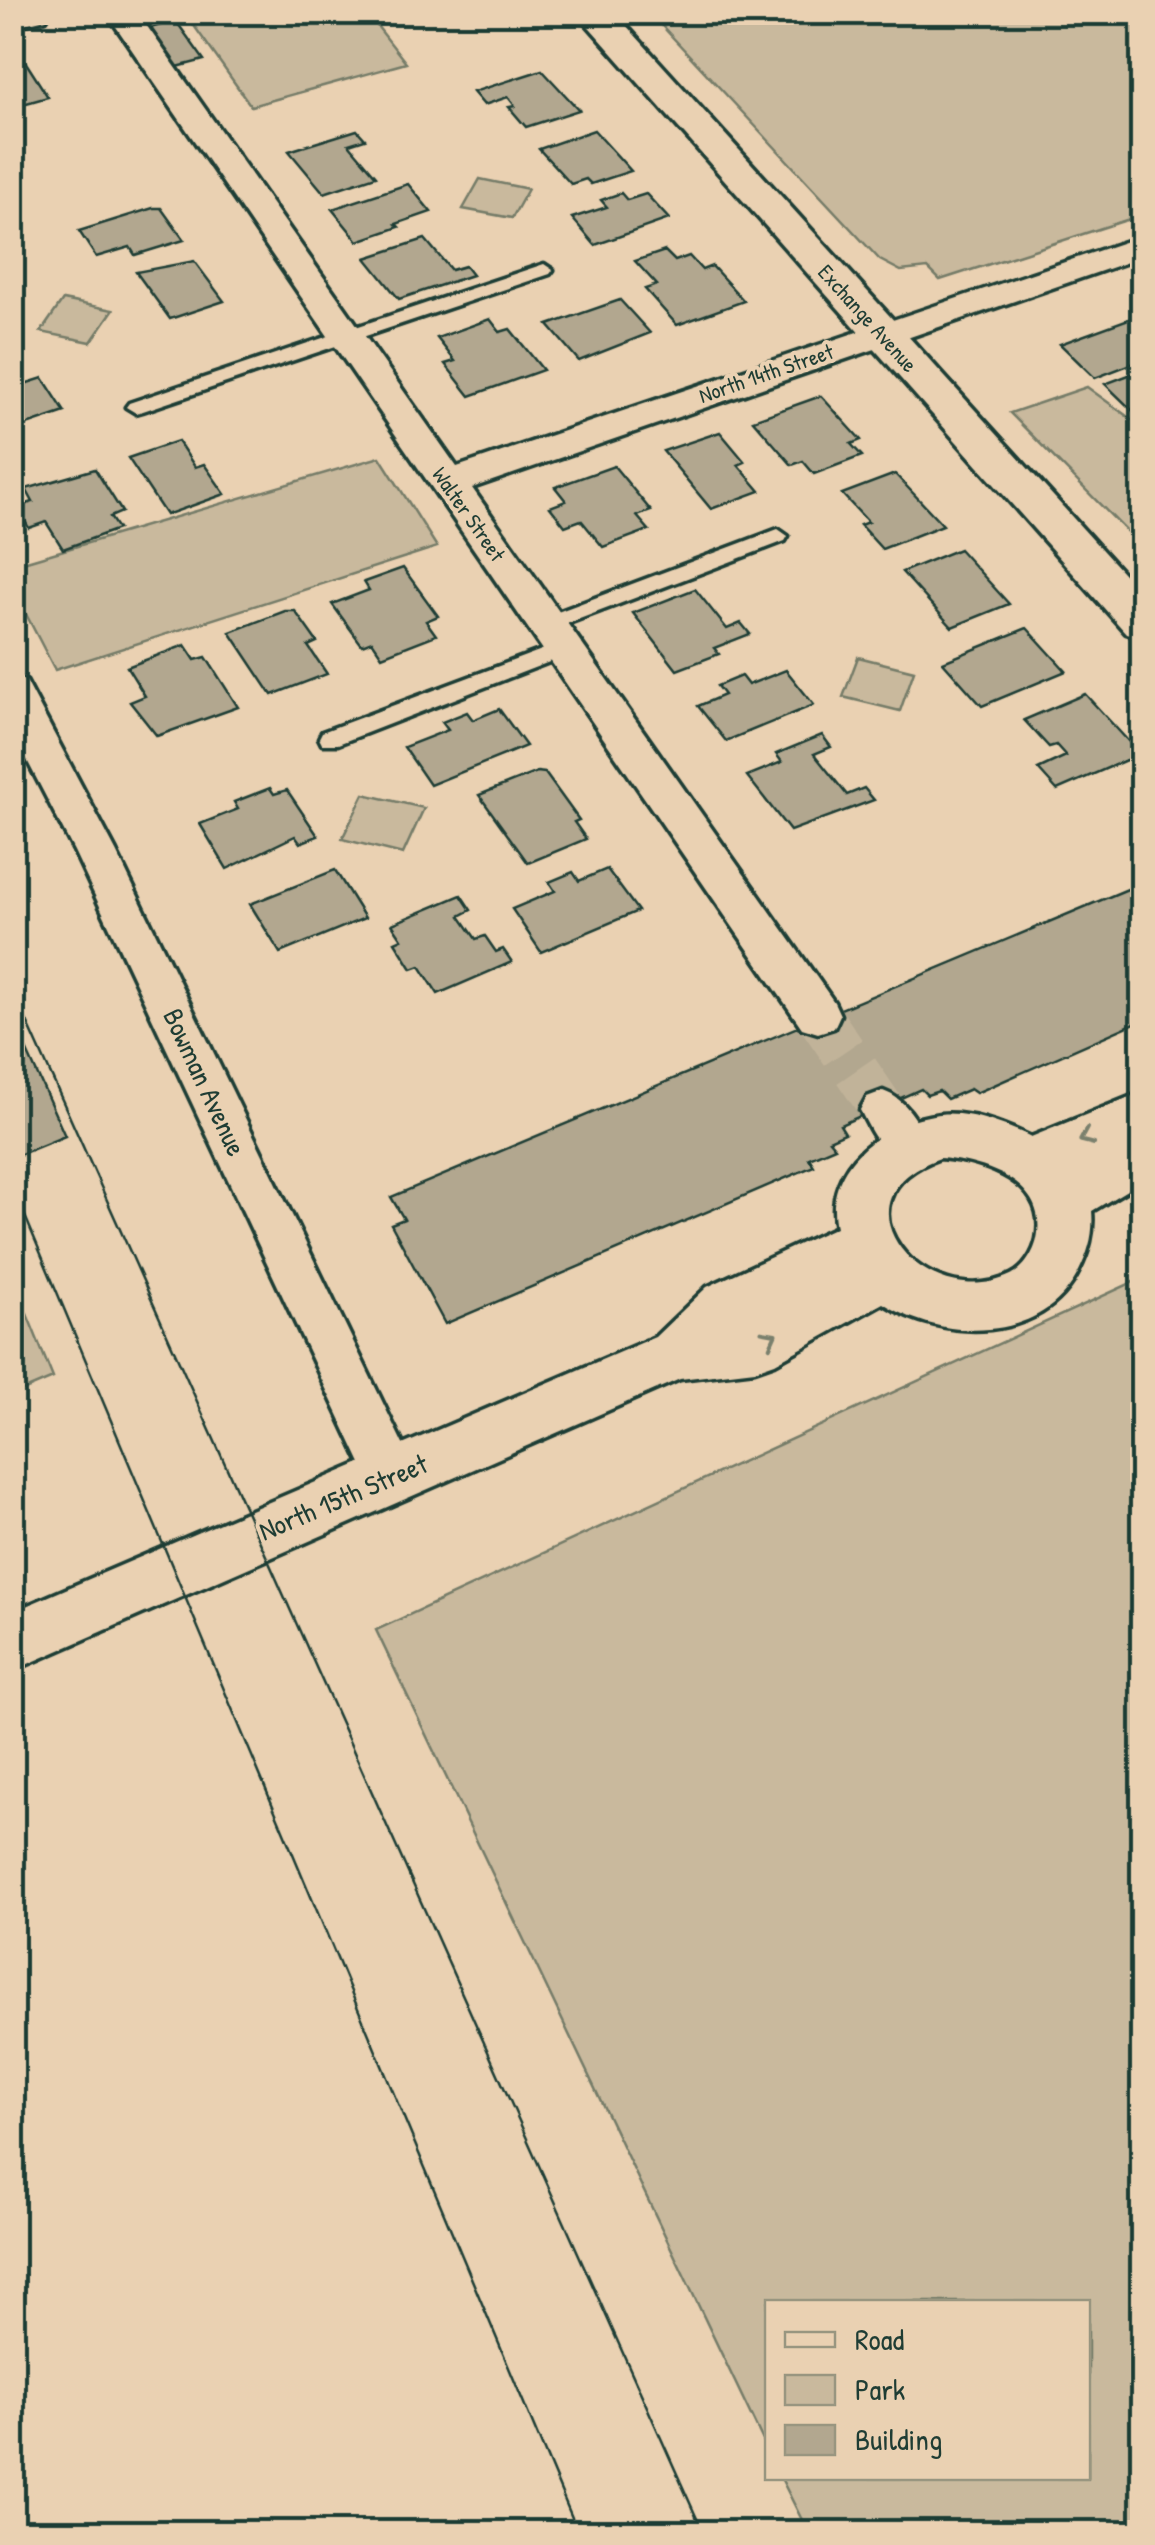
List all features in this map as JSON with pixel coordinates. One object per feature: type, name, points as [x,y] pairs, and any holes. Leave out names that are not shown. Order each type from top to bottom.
[{"type":"street","points":[[12,18],[34,12]]},
{"type":"street","name":"Walter Street","points":[[121,12],[818,1015]]},
{"type":"street","name":"Exchange Avenue","points":[[594,12],[1142,622]]},
{"type":"street","name":"North 14th Street","points":[[448,483],[1142,246]]},
{"type":"street","name":"Bowman Avenue","points":[[12,692],[95,852],[392,1475]]},
{"type":"street","points":[[1045,1182],[1142,1114]]},
{"type":"street","points":[[894,1126],[989,1141],[1045,1182],[1064,1230],[1058,1259],[1049,1276],[1024,1296],[979,1310],[931,1303],[874,1257],[859,1213],[866,1184],[881,1162],[894,1126]]},
{"type":"street","points":[[1045,1182],[1142,1155]]},
{"type":"street","name":"North 15th Street","points":[[12,1642],[676,1355],[755,1345],[874,1257]]},
{"type":"lane","points":[[136,407],[544,270]]},
{"type":"lane","points":[[330,738],[778,536]]},
{"type":"green space","points":[[185,13],[367,13],[406,63],[251,106]]},
{"type":"green space","points":[[650,13],[1142,13],[1142,215],[940,280],[928,268],[901,271],[880,260]]},
{"type":"green space","points":[[480,179],[528,189],[512,218],[463,209]]},
{"type":"green space","points":[[63,300],[113,310],[91,342],[41,332]]},
{"type":"green space","points":[[1087,387],[1142,427],[1142,547],[1010,413]]},
{"type":"green space","points":[[380,457],[437,547],[55,670],[13,589],[13,565]]},
{"type":"green space","points":[[858,657],[914,671],[900,711],[843,697]]},
{"type":"green space","points":[[364,794],[424,808],[403,854],[342,839]]},
{"type":"green space","points":[[12,1277],[53,1378],[13,1395],[12,1395]]},
{"type":"green space","points":[[1142,1278],[1142,2532],[808,2532],[782,2480],[1090,2480],[1090,2300],[765,2300],[765,2445],[376,1630]]},
{"type":"building","points":[[176,21],[204,60],[177,67],[150,28]]},
{"type":"building","points":[[23,58],[48,97],[12,107],[12,61]]},
{"type":"building","points":[[542,70],[579,110],[526,127],[509,107],[515,106],[508,97],[484,105],[473,92]]},
{"type":"building","points":[[357,130],[365,139],[349,144],[376,176],[324,193],[289,151]]},
{"type":"building","points":[[594,130],[631,171],[591,184],[586,179],[571,184],[539,149]]},
{"type":"building","points":[[408,184],[431,212],[358,241],[332,209]]},
{"type":"building","points":[[621,193],[627,200],[646,194],[669,219],[595,245],[572,218],[607,207],[601,200]]},
{"type":"building","points":[[161,208],[184,240],[135,255],[130,247],[96,257],[79,231]]},
{"type":"building","points":[[425,239],[451,270],[465,266],[472,275],[399,299],[366,258]]},
{"type":"building","points":[[665,251],[675,261],[689,256],[702,270],[712,266],[744,301],[677,325],[645,289],[657,285],[635,261]]},
{"type":"building","points":[[194,261],[224,301],[170,319],[136,272]]},
{"type":"building","points":[[620,300],[650,333],[579,361],[548,325]]},
{"type":"building","points":[[1134,317],[1142,318],[1142,360],[1095,378],[1060,344]]},
{"type":"building","points":[[490,319],[500,332],[510,329],[543,370],[470,396],[445,364],[455,361],[437,338]]},
{"type":"building","points":[[1142,370],[1142,410],[1135,413],[1105,384]]},
{"type":"building","points":[[43,378],[65,412],[12,430],[12,388]]},
{"type":"building","points":[[821,396],[861,440],[851,444],[862,456],[814,474],[803,461],[792,465],[753,420]]},
{"type":"building","points":[[720,432],[745,462],[738,465],[760,491],[711,509],[663,451]]},
{"type":"building","points":[[178,441],[195,467],[204,464],[225,494],[166,515],[128,458]]},
{"type":"building","points":[[614,466],[651,511],[637,516],[649,530],[603,547],[581,520],[565,526],[550,507],[566,501],[555,487]]},
{"type":"building","points":[[95,469],[122,512],[110,517],[118,529],[63,549],[46,522],[29,528],[17,507],[33,502],[26,489]]},
{"type":"building","points":[[895,474],[943,525],[882,549],[860,525],[868,522],[842,494]]},
{"type":"building","points":[[959,549],[1009,604],[952,627],[902,572]]},
{"type":"building","points":[[403,568],[438,616],[426,621],[436,635],[382,656],[372,641],[362,645],[332,604],[369,590],[364,582]]},
{"type":"building","points":[[695,589],[727,629],[741,623],[750,634],[714,648],[719,654],[677,670],[633,613]]},
{"type":"building","points":[[285,611],[295,611],[317,642],[308,646],[327,674],[272,695],[230,632]]},
{"type":"building","points":[[1027,628],[1066,671],[982,706],[943,662]]},
{"type":"building","points":[[185,645],[195,660],[206,657],[238,707],[157,736],[130,702],[145,696],[127,667]]},
{"type":"building","points":[[786,670],[814,705],[726,741],[698,706],[724,695],[717,686],[741,676],[748,685]]},
{"type":"building","points":[[1085,694],[1140,754],[1057,790],[1038,769],[1066,756],[1056,745],[1049,747],[1024,720]]},
{"type":"building","points":[[499,709],[526,746],[430,785],[404,747],[448,730],[442,722],[467,712],[473,720]]},
{"type":"building","points":[[822,735],[831,747],[814,754],[847,795],[864,788],[874,800],[790,831],[747,776],[782,762],[776,754]]},
{"type":"building","points":[[537,772],[545,773],[579,820],[574,822],[586,839],[528,863],[479,795]]},
{"type":"building","points":[[270,788],[274,794],[287,790],[318,836],[300,843],[295,836],[227,869],[200,824],[238,809],[234,802]]},
{"type":"building","points":[[607,869],[638,911],[541,952],[512,909],[555,891],[549,882],[573,872],[579,881]]},
{"type":"building","points":[[335,870],[365,918],[280,953],[250,904]]},
{"type":"building","points":[[1142,883],[1142,1020],[976,1093],[970,1089],[947,1099],[939,1091],[927,1095],[921,1089],[840,1125],[845,1133],[829,1140],[835,1147],[809,1158],[814,1166],[445,1324],[391,1224],[404,1219],[391,1197]]},
{"type":"building","points":[[461,895],[471,910],[460,916],[476,939],[485,936],[496,952],[503,949],[512,962],[438,994],[420,966],[412,969],[395,942],[402,939],[392,924]]},
{"type":"building","points":[[12,1018],[65,1136],[14,1157],[12,1154]]},
{"type":"tunnel","points":[[818,1015],[883,1110]]},
{"type":"tram line","points":[[12,988],[703,2532]]},
{"type":"tram line","points":[[12,1185],[578,2532]]}]
